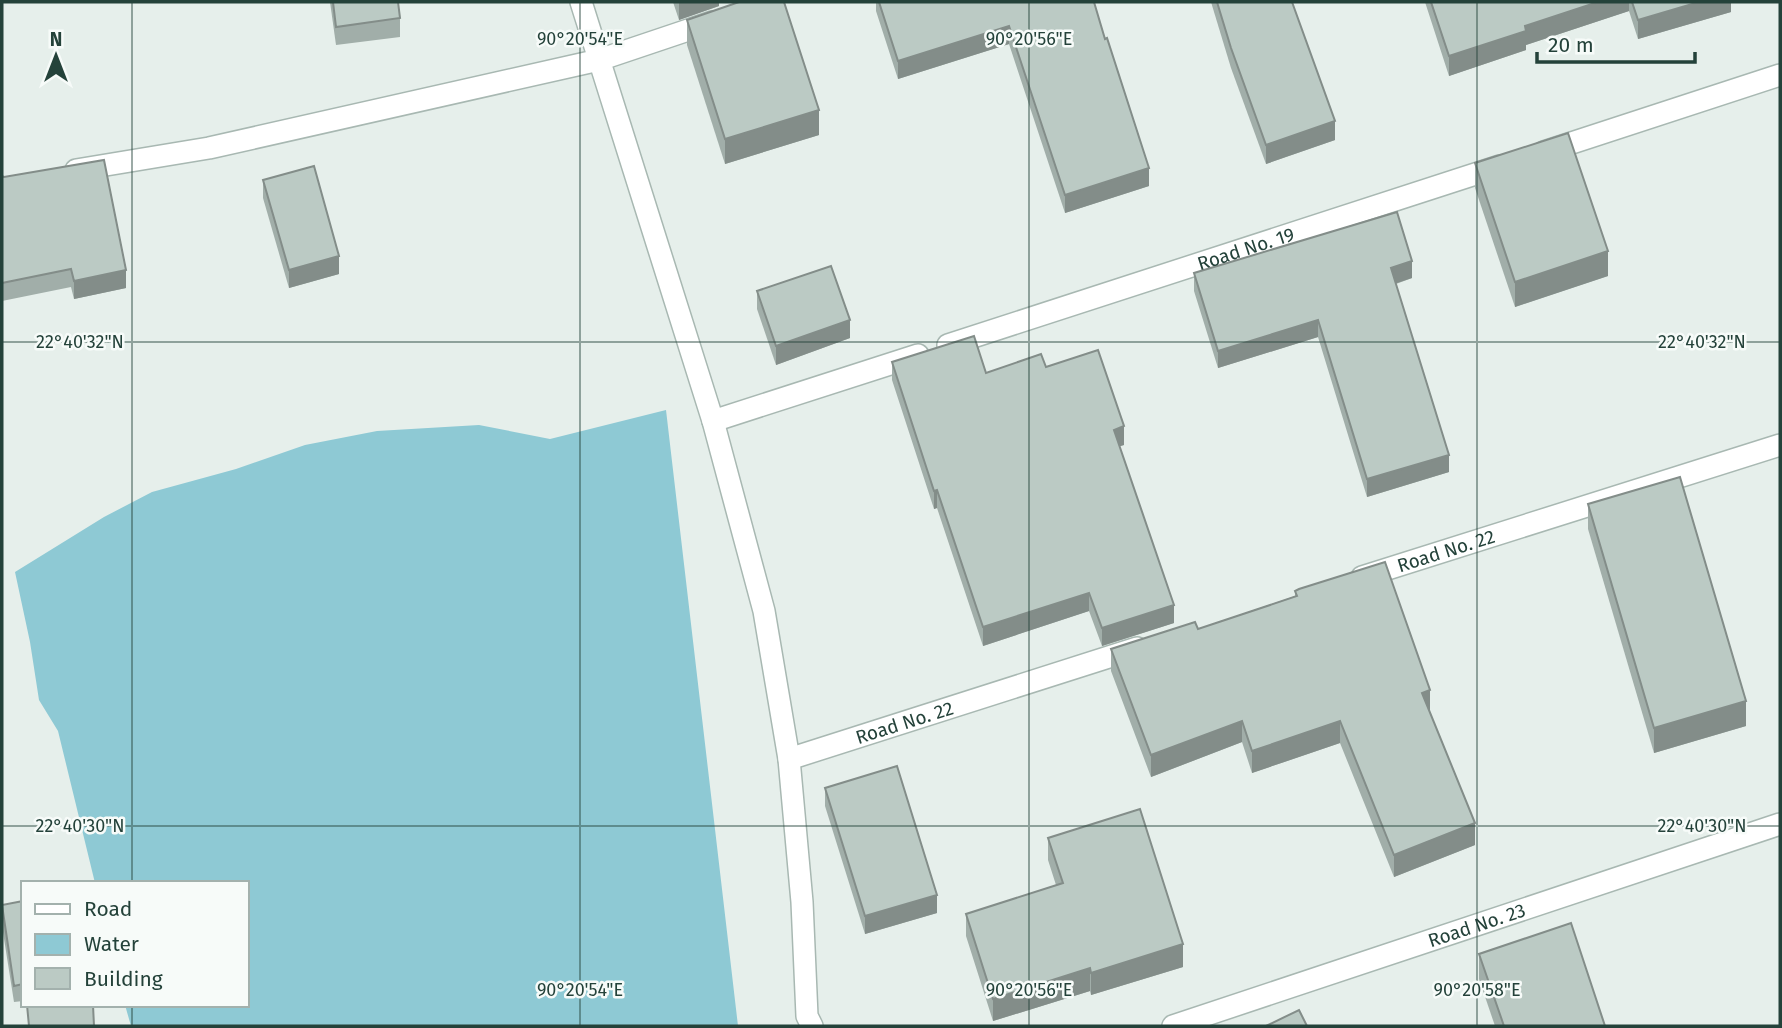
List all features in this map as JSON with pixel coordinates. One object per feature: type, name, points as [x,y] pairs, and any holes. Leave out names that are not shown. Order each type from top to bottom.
[{"type":"street","points":[[581,2],[713,421],[764,611],[789,759],[802,902],[807,1016],[812,1026]]},
{"type":"street","points":[[57,173],[209,148],[598,60],[736,14]]},
{"type":"street","name":"Road No. 19","points":[[713,421],[1780,75]]},
{"type":"street","name":"Road No. 22","points":[[1344,583],[1780,445]]},
{"type":"street","name":"Road No. 22","points":[[789,759],[1159,642]]},
{"type":"street","name":"Road No. 23","points":[[1173,1026],[1780,824]]},
{"type":"water","points":[[666,410],[738,1026],[131,1026],[126,1007],[248,1007],[248,881],[95,881],[58,731],[39,700],[15,572],[104,517],[152,492],[236,469],[305,445],[377,431],[479,425],[550,439]]},
{"type":"building","points":[[333,2],[398,2],[400,18],[336,27]]},
{"type":"building","points":[[739,2],[784,2],[819,110],[725,139],[687,20]]},
{"type":"building","points":[[879,2],[1094,2],[1149,168],[1065,195],[1009,26],[898,61]]},
{"type":"building","points":[[1217,2],[1292,2],[1335,121],[1266,145]]},
{"type":"building","points":[[1431,2],[1598,2],[1525,26],[1526,31],[1449,56]]},
{"type":"building","points":[[1632,2],[1699,2],[1638,20]]},
{"type":"building","points":[[1568,133],[1608,251],[1515,282],[1475,163]]},
{"type":"building","points":[[104,160],[126,270],[74,281],[71,269],[2,283],[2,176]]},
{"type":"building","points":[[314,166],[339,256],[289,270],[263,180]]},
{"type":"building","points":[[1397,212],[1412,261],[1391,268],[1449,455],[1367,479],[1318,320],[1218,351],[1194,273]]},
{"type":"building","points":[[831,266],[850,320],[776,346],[757,291]]},
{"type":"building","points":[[974,336],[986,373],[1041,354],[1046,367],[1098,350],[1124,426],[1114,430],[1174,605],[1102,628],[1089,593],[983,627],[937,490],[934,491],[892,362]]},
{"type":"building","points":[[1680,477],[1746,701],[1654,728],[1588,504]]},
{"type":"building","points":[[1385,562],[1430,690],[1422,693],[1475,823],[1394,855],[1340,721],[1252,751],[1242,721],[1151,755],[1111,649],[1195,622],[1198,629],[1297,596],[1295,591],[1299,589]]},
{"type":"building","points":[[897,766],[937,895],[865,916],[825,788]]},
{"type":"building","points":[[1140,809],[1183,944],[1091,973],[1090,968],[993,999],[966,914],[1063,883],[1048,838]]},
{"type":"building","points":[[21,901],[21,984],[14,986],[2,905]]},
{"type":"building","points":[[1571,923],[1605,1026],[1504,1026],[1479,954]]},
{"type":"building","points":[[27,1007],[93,1007],[94,1026],[29,1026]]},
{"type":"building","points":[[1299,1010],[1307,1026],[1266,1026]]}]
